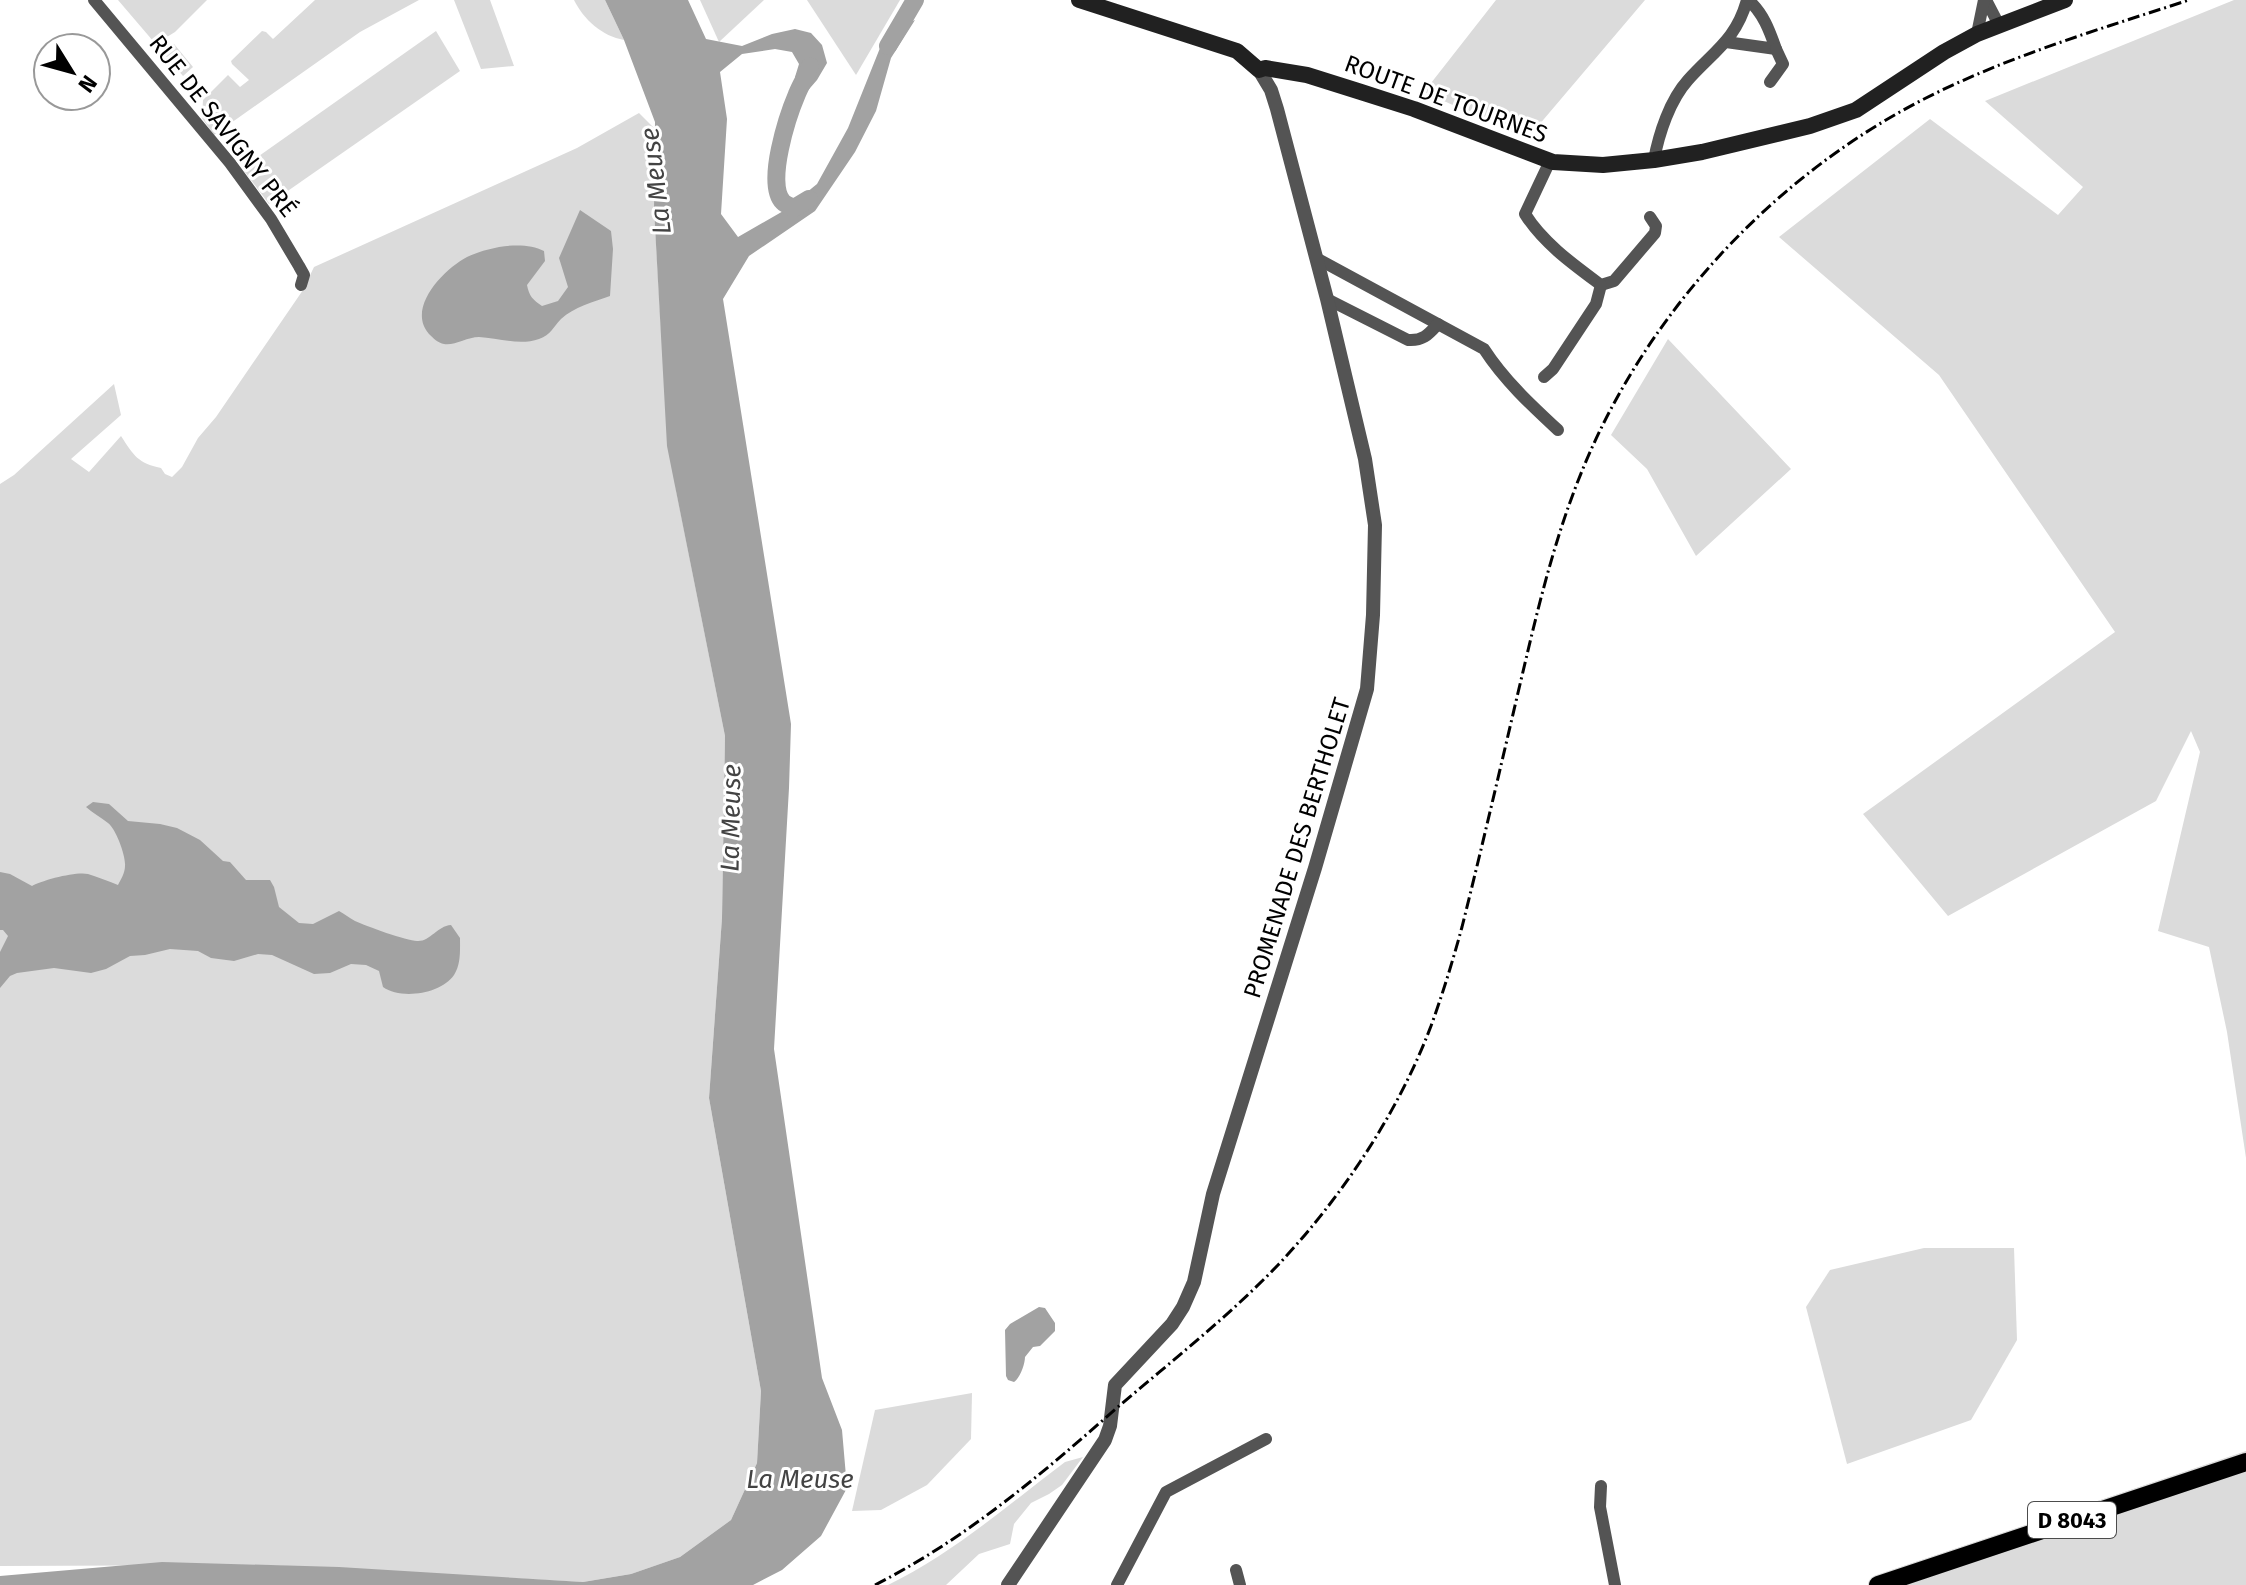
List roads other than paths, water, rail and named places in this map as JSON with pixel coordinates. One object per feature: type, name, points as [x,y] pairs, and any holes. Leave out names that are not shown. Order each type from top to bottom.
[{"type":"main road","points":[[1079,0],[1237,51],[1259,70]]},
{"type":"main road","name":"ROUTE DE TOURNES","points":[[1259,70],[1265,68],[1307,75],[1414,109],[1550,161],[1603,165],[1702,152],[1810,126],[1856,110],[1977,34],[2065,0]]},
{"type":"main road","name":"D 8043","points":[[1878,1585],[2246,1462]]},
{"type":"street","name":"RUE DE SAVIGNY PRÉ","points":[[94,0],[238,174],[271,219],[304,275],[301,285]]},
{"type":"street","points":[[1654,160],[1672,104],[1687,81],[1726,42],[1742,19],[1748,0],[1770,32],[1783,64],[1770,82]]},
{"type":"street","points":[[1985,0],[1999,25]]},
{"type":"street","points":[[1977,34],[1985,0]]},
{"type":"street","points":[[1726,42],[1776,49]]},
{"type":"street","name":"PROMENADE DES BERTHOLET","points":[[1008,1585],[1105,1440],[1110,1426],[1115,1385],[1172,1324],[1191,1291],[1213,1194],[1320,855],[1367,689],[1375,525],[1365,459],[1277,109],[1271,90],[1259,70]]},
{"type":"street","points":[[1550,161],[1525,214],[1530,223],[1569,261],[1601,285]]},
{"type":"street","points":[[1601,285],[1614,281],[1655,233],[1656,226],[1650,217]]},
{"type":"street","points":[[1316,258],[1484,349],[1527,401],[1558,430]]},
{"type":"street","points":[[1544,377],[1553,369],[1596,304],[1601,285]]},
{"type":"street","points":[[1327,299],[1408,340],[1426,338],[1438,324]]},
{"type":"street","points":[[1117,1585],[1166,1492],[1266,1439]]},
{"type":"street","points":[[1601,1486],[1600,1507],[1615,1585]]},
{"type":"street","points":[[1236,1570],[1240,1585]]},
{"type":"water","name":"La Meuse","points":[[605,0],[688,0],[706,39],[742,46],[795,29],[811,33],[822,45],[827,63],[804,95],[795,77],[799,64],[792,52],[775,49],[742,54],[720,72],[727,119],[721,214],[738,237],[785,210],[817,184],[848,128],[886,33],[915,20],[891,58],[876,111],[855,152],[815,211],[749,256],[723,299],[791,724],[774,1049],[822,1378],[842,1430],[847,1488],[821,1536],[782,1570],[753,1585],[0,1585],[0,1576],[162,1562],[339,1567],[583,1582],[631,1574],[680,1557],[731,1520],[757,1463],[761,1391],[709,1098],[722,918],[725,736],[667,446],[654,208],[655,122],[624,40]]},
{"type":"water","points":[[580,210],[611,231],[610,296],[572,311],[546,335],[532,341],[479,337],[448,344],[440,343],[429,334],[423,324],[422,313],[431,290],[448,270],[467,257],[485,250],[516,245],[544,251],[545,261],[527,285],[528,289],[542,306],[558,301],[568,287],[559,258]]},
{"type":"water","points":[[93,802],[109,804],[128,821],[177,828],[200,840],[223,861],[230,862],[246,880],[270,880],[279,907],[299,923],[313,924],[339,911],[368,926],[417,941],[451,925],[460,938],[456,971],[440,987],[410,994],[383,987],[379,971],[366,965],[351,964],[330,973],[314,974],[272,955],[258,954],[234,961],[211,958],[198,951],[170,949],[130,956],[91,973],[54,968],[17,973],[0,988],[0,952],[8,936],[0,930],[0,872],[32,886],[76,874],[88,874],[118,885],[122,878],[125,862],[120,843],[111,826],[86,807]]},
{"type":"water","points":[[1039,1307],[1045,1308],[1055,1323],[1055,1331],[1025,1357],[1016,1380],[1008,1380],[1005,1330]]},
{"type":"waterway","points":[[888,46],[915,0]]},
{"type":"waterway","points":[[809,199],[794,208],[787,205],[778,193],[776,180],[784,133],[810,66]]},
{"type":"railway","points":[[875,1585],[941,1547],[1003,1503],[1220,1320],[1302,1239],[1366,1153],[1418,1058],[1448,976],[1538,611],[1571,499],[1609,413],[1641,357],[1679,304],[1721,254],[1767,208],[1817,167],[1870,130],[1926,98],[1990,69],[2189,0]]}]
